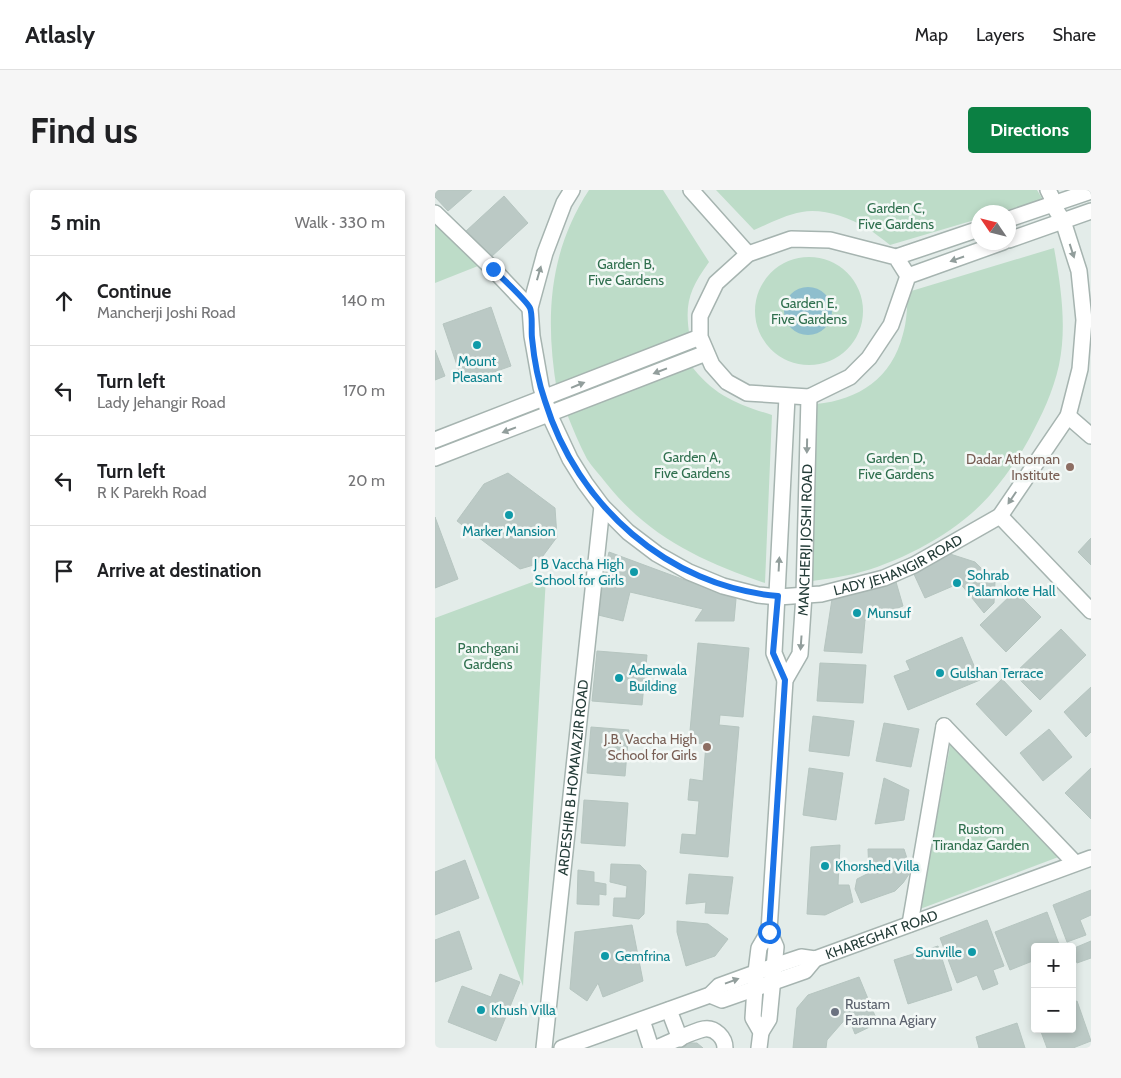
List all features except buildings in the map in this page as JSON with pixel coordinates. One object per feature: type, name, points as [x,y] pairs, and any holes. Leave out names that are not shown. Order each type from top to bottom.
[{"type":"street","name":"LADY JEHANGIR ROAD","points":[[572,190],[564,203],[545,253],[530,308],[535,360],[544,398],[549,414],[570,459],[602,506],[628,532],[650,548],[689,572],[723,586],[758,595],[778,596],[821,594],[884,578],[913,565],[1000,516],[1067,416],[1080,369],[1084,320],[1079,271],[1063,221],[1053,205],[1048,190]]},
{"type":"street","points":[[691,190],[748,254]]},
{"type":"street","points":[[1016,217],[1091,191]]},
{"type":"street","points":[[1016,238],[1091,211]]},
{"type":"street","points":[[435,213],[530,308]]},
{"type":"street","points":[[908,276],[891,325],[869,358],[850,377],[809,397],[747,393],[727,382],[712,365],[700,337],[700,316],[716,283],[748,254],[791,239],[830,240],[896,257],[971,232]]},
{"type":"street","points":[[908,276],[981,250]]},
{"type":"street","points":[[896,257],[908,276]]},
{"type":"street","points":[[435,440],[700,337]]},
{"type":"street","points":[[435,458],[706,353]]},
{"type":"street","name":"MANCHERJI JOSHI ROAD","points":[[785,680],[773,653],[778,596],[787,397]]},
{"type":"street","name":"MANCHERJI JOSHI ROAD","points":[[759,1048],[761,1032],[753,1018],[756,972],[759,948],[769,932],[785,680],[800,654],[804,595],[809,397]]},
{"type":"street","points":[[1067,416],[1091,436]]},
{"type":"street","name":"ARDESHIR B HOMAVAZIR ROAD","points":[[544,1048],[602,506]]},
{"type":"street","points":[[1000,516],[1091,611]]},
{"type":"street","points":[[910,924],[944,726],[1075,863]]},
{"type":"street","name":"KHAREGHAT ROAD","points":[[562,1048],[711,995],[719,986],[756,972],[801,957],[815,960],[1091,858]]},
{"type":"street","points":[[761,1032],[769,1019],[776,947],[769,932]]},
{"type":"street","points":[[711,995],[722,1000],[805,971],[815,960]]},
{"type":"street","points":[[669,1010],[680,1039]]},
{"type":"street","points":[[642,1020],[651,1048]]},
{"type":"street","points":[[656,1048],[705,1029],[710,1029],[721,1035],[725,1048]]},
{"type":"green space","name":"Garden B, Five Gardens","points":[[589,190],[663,190],[709,262],[693,289],[688,306],[690,338],[557,391],[551,338],[553,287],[565,238],[575,214]]},
{"type":"green space","name":"Garden C, Five Gardens","points":[[716,190],[1037,190],[1043,200],[1016,208],[1016,205],[971,205],[971,221],[890,245],[858,223],[834,214],[817,211],[790,215],[754,230]]},
{"type":"green space","points":[[435,222],[478,266],[435,283]]},
{"type":"green space","name":"Garden D, Five Gardens","points":[[1054,248],[1061,292],[1063,321],[1063,336],[1057,375],[1038,421],[1025,446],[1006,475],[977,509],[928,544],[872,569],[812,581],[816,404],[832,402],[860,392],[882,374],[891,363],[903,334],[908,292]]},
{"type":"green space","name":"Garden E, Five Gardens","points":[[809,257],[830,261],[847,273],[859,290],[863,311],[859,332],[847,349],[830,361],[809,365],[788,361],[771,349],[759,332],[755,311],[759,290],[771,273],[788,261]]},
{"type":"green space","name":"Garden A, Five Gardens","points":[[690,364],[707,383],[726,397],[747,407],[772,415],[765,583],[698,556],[658,533],[640,518],[623,502],[589,462],[567,414]]},
{"type":"green space","name":"Panchgani Gardens","points":[[546,577],[523,986],[435,758],[435,618]]},
{"type":"green space","name":"Rustom Tirandaz Garden","points":[[951,741],[1061,856],[920,909]]},
{"type":"water","points":[[808,287],[817,289],[825,294],[830,302],[832,311],[830,320],[825,328],[817,333],[808,335],[799,333],[791,328],[786,320],[784,311],[786,302],[791,294],[799,289]]},
{"type":"place","name":"Mount Pleasant","points":[[477,345]]},
{"type":"place","name":"Dadar Athornan Institute","points":[[1070,467]]},
{"type":"place","name":"Marker Mansion","points":[[509,515]]},
{"type":"place","name":"J B Vaccha High School for Girls","points":[[634,572]]},
{"type":"place","name":"Sohrab Palamkote Hall","points":[[957,583]]},
{"type":"place","name":"Munsuf","points":[[857,613]]},
{"type":"place","name":"Gulshan Terrace","points":[[940,673]]},
{"type":"place","name":"Adenwala Building","points":[[619,678]]},
{"type":"place","name":"J.B. Vaccha High School for Girls","points":[[707,747]]},
{"type":"place","name":"Khorshed Villa","points":[[825,866]]},
{"type":"place","name":"Sunville","points":[[972,952]]},
{"type":"place","name":"Gemfrina","points":[[605,956]]},
{"type":"place","name":"Khush Villa","points":[[481,1010]]},
{"type":"place","name":"Rustam Faramna Agiary","points":[[835,1012]]},
{"type":"route","points":[[493,269],[530,308],[535,360],[549,414],[570,459],[602,506],[628,532],[657,554],[689,572],[723,586],[758,595],[778,596],[773,653],[785,680],[769,932]]}]
